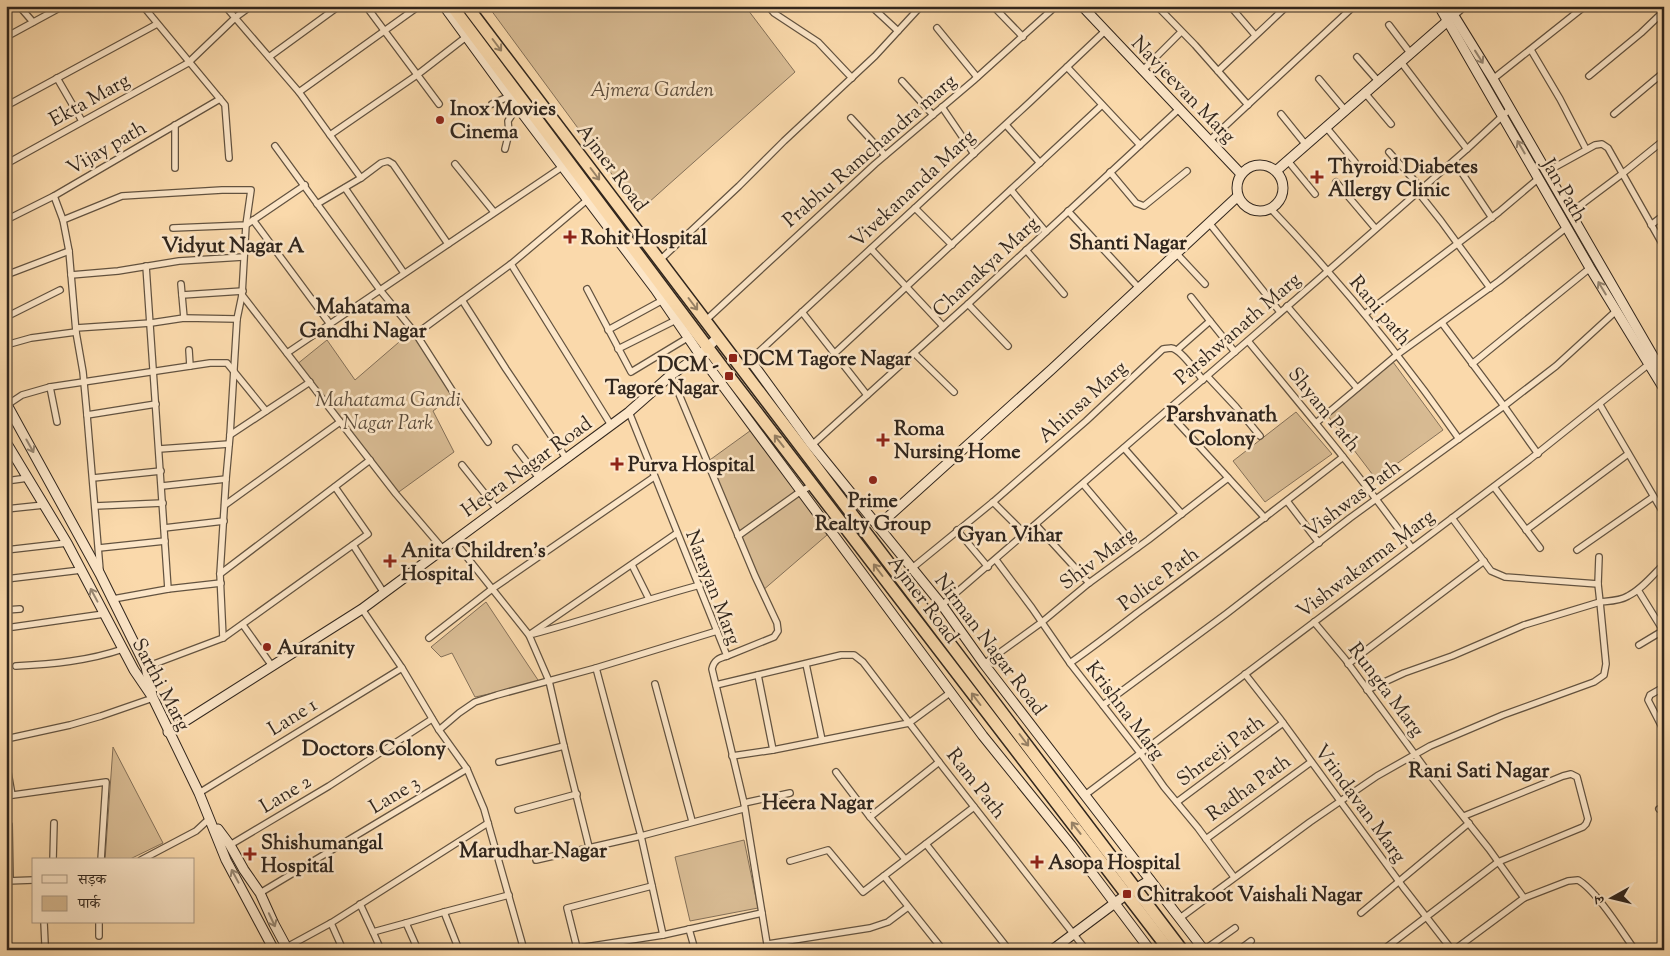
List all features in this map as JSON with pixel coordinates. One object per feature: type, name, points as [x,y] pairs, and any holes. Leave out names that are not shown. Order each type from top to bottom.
[{"type":"highway","name":"Ajmer Road","points":[[452,6],[703,351],[813,485],[1131,891],[1166,928],[1182,950]]},
{"type":"highway","name":"Ajmer Road","points":[[467,6],[718,337],[745,364],[1131,891],[1169,950]]},
{"type":"street","points":[[19,6],[34,22]]},
{"type":"street","points":[[6,37],[63,6]]},
{"type":"street","points":[[143,6],[224,106],[229,158]]},
{"type":"street","points":[[225,6],[299,92],[361,178]]},
{"type":"street","name":"Ekta Marg","points":[[6,164],[188,63],[250,6]]},
{"type":"street","points":[[269,57],[339,6]]},
{"type":"street","points":[[366,6],[439,104]]},
{"type":"street","points":[[299,92],[418,6]]},
{"type":"street","points":[[444,6],[586,200],[663,300],[688,337],[703,351],[801,491],[951,692],[1150,950]]},
{"type":"street","points":[[768,6],[774,13],[818,42],[852,78]]},
{"type":"street","points":[[872,6],[898,31]]},
{"type":"street","points":[[660,260],[852,78],[921,6]]},
{"type":"street","points":[[993,6],[1023,36]]},
{"type":"street","name":"Prabhu Ramchandra marg","points":[[705,320],[885,155],[977,77],[1056,6]]},
{"type":"street","name":"Navjeevan Marg","points":[[1082,6],[1241,174]]},
{"type":"street","points":[[1157,6],[1248,105]]},
{"type":"street","points":[[1230,6],[1255,36]]},
{"type":"street","points":[[1218,71],[1287,6]]},
{"type":"street","points":[[1209,142],[1354,6]]},
{"type":"street","name":"Jan Path","points":[[1439,6],[1451,18],[1493,79],[1510,109],[1566,227],[1616,311],[1652,362],[1664,375]]},
{"type":"street","name":"Jan Path","points":[[1448,6],[1451,18],[1502,116],[1570,212],[1652,362],[1664,389]]},
{"type":"street","points":[[1276,171],[1465,6]]},
{"type":"street","points":[[1493,79],[1585,6]]},
{"type":"street","points":[[1588,76],[1641,33],[1664,11]]},
{"type":"street","points":[[6,106],[157,24]]},
{"type":"street","points":[[1389,25],[1411,54]]},
{"type":"street","points":[[937,28],[977,77]]},
{"type":"street","name":"Vivekananda Marg","points":[[745,364],[1006,125],[1105,31]]},
{"type":"street","points":[[1142,71],[1181,32]]},
{"type":"street","points":[[330,135],[466,37]]},
{"type":"street","points":[[1530,50],[1560,99],[1586,149]]},
{"type":"street","points":[[1357,57],[1378,81]]},
{"type":"street","points":[[1401,62],[1467,149]]},
{"type":"street","points":[[1067,68],[1140,145]]},
{"type":"street","points":[[1614,114],[1664,72]]},
{"type":"street","points":[[57,78],[82,122]]},
{"type":"street","points":[[1319,79],[1345,110]]},
{"type":"street","points":[[902,81],[932,115]]},
{"type":"street","points":[[1365,93],[1391,124]]},
{"type":"street","points":[[492,104],[510,96]]},
{"type":"street","name":"Vijay path","points":[[6,220],[54,196],[220,99]]},
{"type":"street","points":[[835,353],[1102,105]]},
{"type":"street","points":[[505,149],[509,133],[508,122],[517,107]]},
{"type":"street","points":[[942,107],[974,154]]},
{"type":"street","name":"Chanakya Marg","points":[[812,445],[1179,109]]},
{"type":"street","name":"Parshwanath Marg","points":[[942,605],[1248,341],[1375,228],[1454,161],[1510,109]]},
{"type":"street","points":[[1281,114],[1306,145]]},
{"type":"street","points":[[851,118],[885,155]]},
{"type":"street","points":[[175,125],[175,168]]},
{"type":"street","points":[[1006,125],[1040,163]]},
{"type":"street","points":[[1326,127],[1355,162]]},
{"type":"street","points":[[1570,212],[1664,140]]},
{"type":"street","points":[[1365,314],[1458,245],[1542,175],[1595,145],[1602,144],[1608,148],[1664,247]]},
{"type":"street","points":[[275,146],[380,290],[416,334],[488,442]]},
{"type":"street","points":[[1389,152],[1420,190],[1490,288]]},
{"type":"street","points":[[317,204],[361,178],[381,163],[388,161],[394,164],[448,244]]},
{"type":"street","points":[[1288,161],[1315,194]]},
{"type":"street","points":[[1454,161],[1492,218]]},
{"type":"street","points":[[455,164],[494,212]]},
{"type":"street","points":[[1258,164],[1265,165],[1276,171],[1282,182],[1282,194],[1279,200],[1270,208],[1264,210],[1252,209],[1246,206],[1238,196],[1238,181],[1241,174],[1251,166],[1258,164]]},
{"type":"street","points":[[287,354],[562,167]]},
{"type":"street","points":[[1110,172],[1136,203],[1144,206],[1187,171]]},
{"type":"street","points":[[1336,182],[1375,228]]},
{"type":"street","points":[[173,228],[246,225],[304,185]]},
{"type":"street","points":[[345,188],[404,273]]},
{"type":"street","points":[[63,220],[122,196],[251,190],[243,257],[243,293],[236,319],[220,574],[223,638]]},
{"type":"street","points":[[1011,190],[1046,232]]},
{"type":"street","points":[[54,196],[63,220],[69,251],[76,330],[87,415],[100,574]]},
{"type":"street","points":[[878,526],[1210,224],[1238,196]]},
{"type":"street","points":[[416,334],[512,264],[586,200]]},
{"type":"street","points":[[915,208],[952,245]]},
{"type":"street","name":"Rani path","points":[[1270,208],[1302,241],[1398,354],[1460,439]]},
{"type":"street","points":[[1068,211],[1140,288]]},
{"type":"street","points":[[1651,225],[1664,215]]},
{"type":"street","points":[[253,220],[330,324]]},
{"type":"street","points":[[1210,224],[1280,312]]},
{"type":"street","points":[[1316,423],[1398,354],[1490,288],[1566,227]]},
{"type":"street","points":[[871,249],[943,326]]},
{"type":"street","points":[[1026,250],[1064,294]]},
{"type":"street","points":[[6,276],[69,251]]},
{"type":"street","points":[[1177,254],[1205,284]]},
{"type":"street","points":[[71,275],[118,271],[179,261],[243,257]]},
{"type":"street","points":[[512,264],[611,425]]},
{"type":"street","points":[[146,266],[168,589]]},
{"type":"street","points":[[1472,364],[1590,268]]},
{"type":"street","points":[[181,284],[184,318]]},
{"type":"street","points":[[587,289],[631,372],[688,337]]},
{"type":"street","points":[[6,317],[60,290]]},
{"type":"street","points":[[182,295],[243,293]]},
{"type":"street","points":[[243,293],[287,354],[443,550]]},
{"type":"street","points":[[1191,297],[1235,352]]},
{"type":"street","points":[[462,300],[566,458]]},
{"type":"street","points":[[608,330],[663,300]]},
{"type":"street","points":[[968,304],[1008,346]]},
{"type":"street","points":[[1287,306],[1357,388]]},
{"type":"street","name":"Vishwas Path","points":[[1103,705],[1226,614],[1376,498],[1504,406],[1556,366],[1616,311]]},
{"type":"street","points":[[802,312],[867,395]]},
{"type":"street","points":[[6,345],[76,330],[184,318],[236,319]]},
{"type":"street","points":[[618,348],[676,320]]},
{"type":"street","points":[[1210,322],[1176,350],[1260,436]]},
{"type":"street","points":[[1442,323],[1538,454]]},
{"type":"street","name":"Heera Nagar Road","points":[[168,732],[362,609],[629,412],[718,337]]},
{"type":"street","name":"Shyam Path","points":[[1248,341],[1344,457],[1412,548]]},
{"type":"street","name":"Ahinsa Marg","points":[[911,569],[993,502],[1086,421],[1163,349],[1171,348],[1176,350]]},
{"type":"street","points":[[188,350],[190,366]]},
{"type":"street","points":[[914,353],[954,392]]},
{"type":"street","name":"Vishwakarma Marg","points":[[1085,795],[1538,454],[1652,362],[1664,355]]},
{"type":"street","points":[[6,739],[101,716],[152,698],[146,667],[100,574],[7,404],[22,395],[50,387],[154,370],[210,363],[227,363],[266,410]]},
{"type":"street","name":"Nirman Nagar Road","points":[[745,364],[942,605],[984,664],[1204,950]]},
{"type":"street","points":[[671,375],[738,536],[777,623],[778,631],[774,637],[727,656]]},
{"type":"street","points":[[230,435],[310,382]]},
{"type":"street","points":[[50,387],[57,422]]},
{"type":"street","points":[[87,415],[156,404]]},
{"type":"street","points":[[1600,405],[1664,514]]},
{"type":"street","points":[[1167,411],[1265,518]]},
{"type":"street","name":"Narayan Marg","points":[[629,412],[727,656],[717,659],[712,668],[744,806],[768,947]]},
{"type":"street","points":[[225,504],[340,422]]},
{"type":"street","name":"Sarthi Marg","points":[[6,442],[66,541],[123,649],[152,698],[199,792],[226,860],[274,950]]},
{"type":"street","points":[[159,449],[229,444]]},
{"type":"street","points":[[516,448],[539,478]]},
{"type":"street","points":[[1124,448],[1182,514]]},
{"type":"street","points":[[1526,530],[1628,454]]},
{"type":"street","name":"Police Path","points":[[1070,663],[1099,644],[1344,457]]},
{"type":"street","points":[[220,574],[370,460]]},
{"type":"street","points":[[462,465],[497,509]]},
{"type":"street","points":[[93,478],[160,471]]},
{"type":"street","points":[[429,638],[492,589],[654,477]]},
{"type":"street","points":[[6,481],[28,478]]},
{"type":"street","name":"Shiv Marg","points":[[984,664],[1042,622],[1089,582],[1138,548],[1228,478]]},
{"type":"street","points":[[162,486],[226,479]]},
{"type":"street","points":[[1083,484],[1138,548]]},
{"type":"street","points":[[738,536],[801,491],[813,485]]},
{"type":"street","points":[[146,667],[223,638],[368,534],[335,487]]},
{"type":"street","points":[[1494,487],[1540,548]]},
{"type":"street","points":[[1577,550],[1653,497]]},
{"type":"street","points":[[1287,501],[1318,543]]},
{"type":"street","points":[[993,502],[1025,534]]},
{"type":"street","points":[[95,506],[163,503]]},
{"type":"street","points":[[6,509],[44,505]]},
{"type":"street","points":[[1452,518],[1491,571],[1505,577],[1598,584]]},
{"type":"street","points":[[164,528],[224,521]]},
{"type":"street","points":[[1036,525],[1089,582]]},
{"type":"street","points":[[957,530],[988,566]]},
{"type":"street","points":[[529,635],[677,533]]},
{"type":"street","points":[[6,550],[66,541],[79,535]]},
{"type":"street","points":[[99,548],[165,541]]},
{"type":"street","points":[[454,541],[529,635],[550,681],[564,746],[590,847]]},
{"type":"street","points":[[352,545],[384,593]]},
{"type":"street","points":[[1166,928],[1234,877],[1378,776],[1415,754],[1503,715],[1594,682],[1604,675],[1606,664],[1598,584],[1599,557]]},
{"type":"street","name":"Krishna Marg","points":[[996,560],[1070,663],[1234,877]]},
{"type":"street","points":[[1348,664],[1484,562]]},
{"type":"street","points":[[1367,690],[1524,625],[1600,602],[1622,598],[1638,590],[1664,564]]},
{"type":"street","points":[[632,565],[649,599]]},
{"type":"street","points":[[6,579],[81,570]]},
{"type":"street","points":[[112,599],[168,589],[221,583]]},
{"type":"street","points":[[529,635],[580,622],[649,599],[700,585]]},
{"type":"street","points":[[1638,590],[1663,631],[1639,645]]},
{"type":"street","points":[[6,610],[20,609]]},
{"type":"street","points":[[362,609],[402,668],[439,730],[467,770],[484,809],[524,950]]},
{"type":"street","points":[[6,628],[104,614]]},
{"type":"street","name":"Rungta Marg","points":[[1314,622],[1326,634],[1524,898]]},
{"type":"street","points":[[243,625],[272,666]]},
{"type":"street","points":[[439,730],[475,702],[717,631]]},
{"type":"street","points":[[16,666],[63,663],[99,657],[123,649]]},
{"type":"street","name":"Ram Path","points":[[806,664],[841,655],[854,655],[863,662],[1086,950]]},
{"type":"street","points":[[716,685],[806,664],[822,740]]},
{"type":"street","name":"Lane 1","points":[[199,792],[402,668]]},
{"type":"street","points":[[596,668],[641,836],[663,935]]},
{"type":"street","name":"Vrindavan Marg","points":[[1245,674],[1398,881],[1453,950]]},
{"type":"street","points":[[758,675],[773,750]]},
{"type":"street","points":[[655,684],[692,821]]},
{"type":"street","points":[[1664,687],[1650,694],[1648,700],[1664,731]]},
{"type":"street","points":[[732,756],[773,750],[909,723],[951,692]]},
{"type":"street","name":"Lane 2","points":[[230,845],[329,786],[432,719]]},
{"type":"street","name":"Shreeji Path","points":[[1177,802],[1283,723]]},
{"type":"street","points":[[499,762],[564,746]]},
{"type":"street","points":[[6,761],[9,795],[106,782],[101,858]]},
{"type":"street","points":[[870,817],[939,762]]},
{"type":"street","name":"Radha Path","points":[[1206,839],[1311,762]]},
{"type":"street","name":"Lane 3","points":[[260,893],[467,770]]},
{"type":"street","points":[[836,772],[905,859]]},
{"type":"street","points":[[1383,950],[1498,862],[1583,827],[1586,824],[1588,813],[1577,777],[1571,774],[1464,816]]},
{"type":"street","points":[[536,860],[641,836],[790,793]]},
{"type":"street","points":[[518,810],[577,794]]},
{"type":"street","points":[[790,861],[828,850],[863,892],[974,807]]},
{"type":"street","points":[[145,858],[196,831],[210,818],[230,845],[260,893],[287,948],[331,923],[488,823]]},
{"type":"street","points":[[53,858],[54,823]]},
{"type":"street","points":[[1361,913],[1469,823]]},
{"type":"street","points":[[9,825],[8,881],[32,880]]},
{"type":"street","points":[[926,844],[1009,950]]},
{"type":"street","points":[[884,876],[944,950]]},
{"type":"street","points":[[1052,950],[1114,903],[1150,880]]},
{"type":"street","points":[[1453,950],[1524,898],[1568,881],[1578,880],[1590,890],[1635,950]]},
{"type":"street","points":[[577,948],[567,908],[652,886]]},
{"type":"street","points":[[248,900],[260,893]]},
{"type":"street","points":[[373,932],[508,896]]},
{"type":"street","points":[[360,904],[381,950]]},
{"type":"street","points":[[768,947],[870,928],[888,922],[908,907]]},
{"type":"street","points":[[444,912],[459,950]]},
{"type":"street","points":[[566,950],[663,935],[762,913]]},
{"type":"street","points":[[331,923],[344,950]]},
{"type":"street","points":[[406,923],[418,950]]},
{"type":"street","points":[[44,924],[45,944]]},
{"type":"street","points":[[98,936],[99,924]]},
{"type":"street","points":[[1204,950],[1235,928]]},
{"type":"street","points":[[689,929],[695,950]]},
{"type":"street","points":[[1239,950],[1251,941]]},
{"type":"street","points":[[616,942],[619,950]]},
{"type":"green space","name":"Ajmera Garden","points":[[488,6],[745,6],[795,72],[639,211]]},
{"type":"green space","name":"Mahatama Gandi Nagar Park","points":[[413,330],[455,395],[433,411],[454,452],[396,494],[296,365],[327,340],[355,380]]},
{"type":"green space","points":[[1393,362],[1443,430],[1376,479],[1328,416]]},
{"type":"green space","points":[[1296,412],[1332,454],[1265,502],[1233,461]]},
{"type":"green space","points":[[754,428],[827,535],[762,591],[707,462]]},
{"type":"green space","points":[[486,602],[540,683],[475,697],[452,653],[441,657],[431,647]]},
{"type":"green space","points":[[113,747],[163,843],[132,858],[105,858]]},
{"type":"green space","points":[[744,840],[758,908],[690,921],[675,857]]},
{"type":"place","name":"Inox Movies Cinema","points":[[440,120]]},
{"type":"place","name":"Thyroid Diabetes Allergy Clinic","points":[[1317,177]]},
{"type":"place","name":"Rohit Hospital","points":[[570,237]]},
{"type":"place","name":"DCM Tagore Nagar","points":[[733,358]]},
{"type":"place","name":"DCM - Tagore Nagar","points":[[729,376]]},
{"type":"place","name":"Roma Nursing Home","points":[[883,440]]},
{"type":"place","name":"Purva Hospital","points":[[617,464]]},
{"type":"place","name":"Prime Realty Group","points":[[873,480]]},
{"type":"place","name":"Anita Children's Hospital","points":[[390,561]]},
{"type":"place","name":"Auranity","points":[[267,647]]},
{"type":"place","name":"Shishumangal Hospital","points":[[250,854]]},
{"type":"place","name":"Asopa Hospital","points":[[1037,862]]},
{"type":"place","name":"Chitrakoot Vaishali Nagar","points":[[1127,894]]},
{"type":"district","name":"Shanti Nagar","points":[[1128,242]]},
{"type":"district","name":"Vidyut Nagar A","points":[[233,245]]},
{"type":"district","name":"Mahatama Gandhi Nagar","points":[[363,318]]},
{"type":"district","name":"Parshvanath Colony","points":[[1222,426]]},
{"type":"district","name":"Gyan Vihar","points":[[1010,534]]},
{"type":"district","name":"Doctors Colony","points":[[374,748]]},
{"type":"district","name":"Rani Sati Nagar","points":[[1479,770]]},
{"type":"district","name":"Heera Nagar","points":[[818,802]]},
{"type":"district","name":"Marudhar Nagar","points":[[533,850]]}]
